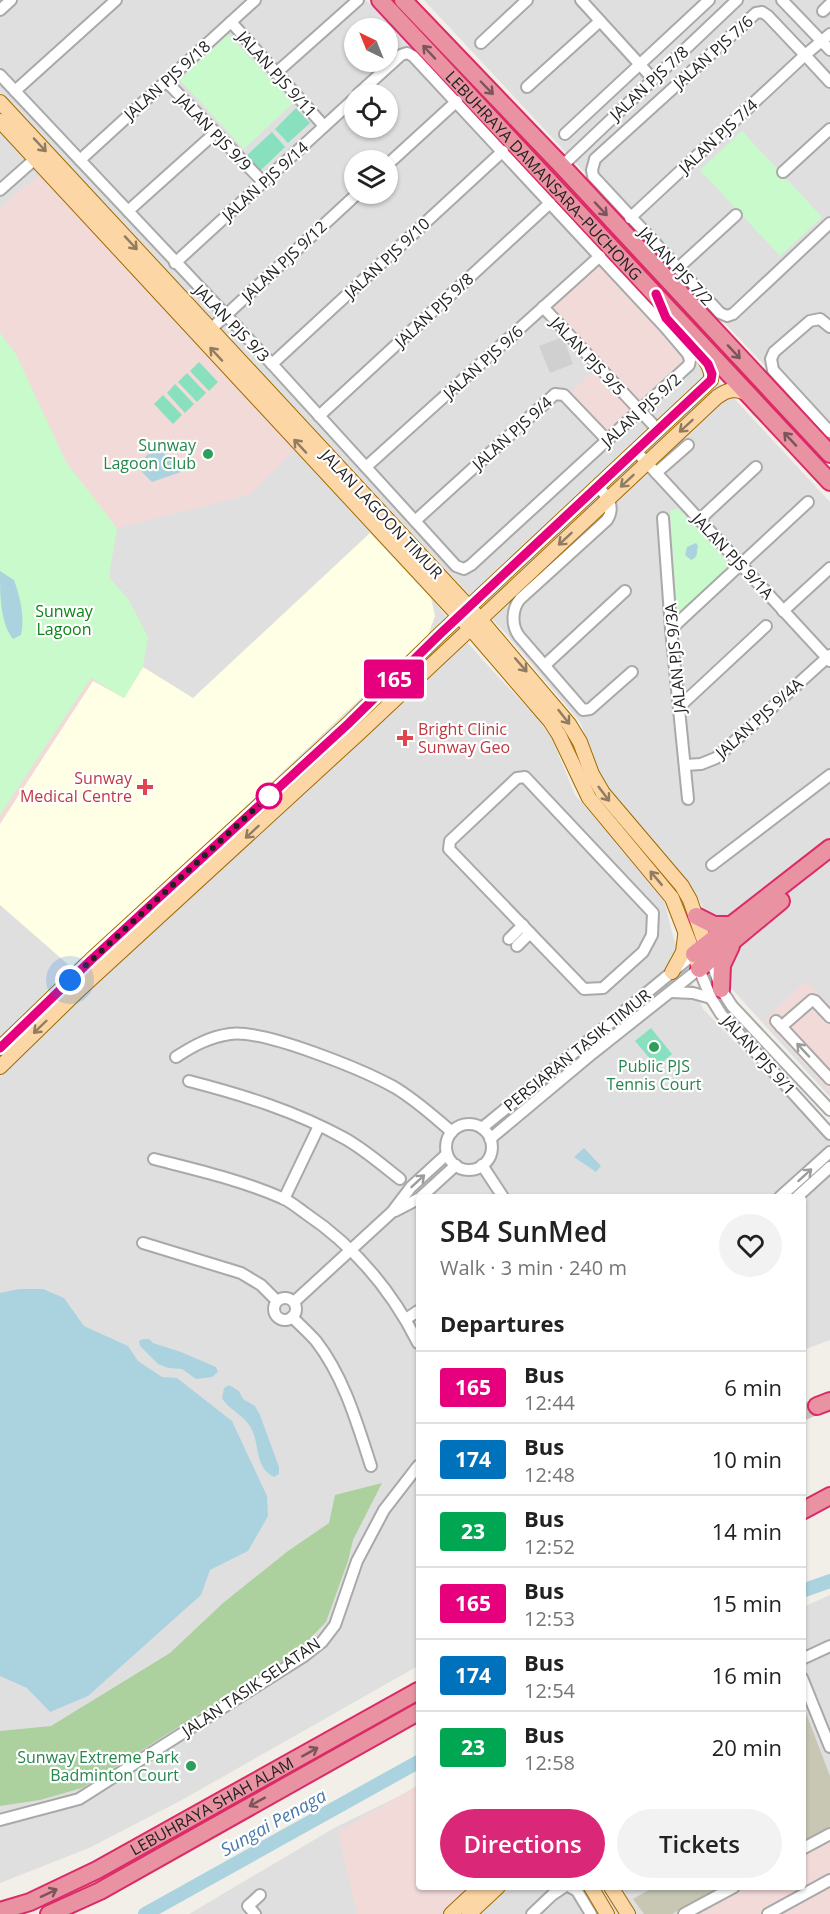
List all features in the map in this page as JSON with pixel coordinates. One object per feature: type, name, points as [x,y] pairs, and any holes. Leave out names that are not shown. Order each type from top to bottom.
[{"type":"highway","name":"LEBUHRAYA DAMANSARA–PUCHONG","points":[[380,0],[830,482]]},
{"type":"highway","name":"LEBUHRAYA DAMANSARA–PUCHONG","points":[[403,0],[562,166],[830,454]]},
{"type":"highway","points":[[716,994],[722,965],[733,934],[830,848]]},
{"type":"highway","points":[[702,957],[830,862]]},
{"type":"highway","points":[[691,922],[714,925],[733,934]]},
{"type":"highway","points":[[806,1508],[830,1496]]},
{"type":"highway","name":"LEBUHRAYA SHAH ALAM","points":[[0,1911],[30,1902],[97,1870],[416,1692]]},
{"type":"highway","name":"LEBUHRAYA SHAH ALAM","points":[[50,1914],[100,1891],[416,1713]]},
{"type":"highway","points":[[77,1914],[158,1866],[223,1820]]},
{"type":"main road","name":"JALAN LAGOON TIMUR","points":[[0,102],[111,231],[447,595],[475,623],[496,636],[576,733],[592,774],[603,793],[682,886],[702,957]]},
{"type":"main road","name":"JALAN LAGOON TIMUR","points":[[0,121],[35,159],[211,329],[447,595]]},
{"type":"main road","points":[[0,1048],[91,960],[348,724],[440,634],[711,380],[712,374],[708,364],[666,318],[656,294]]},
{"type":"main road","points":[[0,1067],[80,989],[345,746],[608,499],[651,468],[723,393],[735,389],[750,395]]},
{"type":"main road","points":[[440,634],[447,617],[447,595],[467,594],[489,588]]},
{"type":"main road","points":[[496,636],[497,610],[504,596]]},
{"type":"main road","name":"JALAN LAGOON TIMUR","points":[[475,623],[489,651],[550,721],[589,798],[666,889],[677,908],[691,922]]},
{"type":"main road","points":[[451,646],[469,645],[489,651]]},
{"type":"main road","points":[[672,972],[683,952],[691,922]]},
{"type":"main road","points":[[451,1914],[477,1890]]},
{"type":"main road","points":[[469,1914],[495,1890]]},
{"type":"main road","points":[[593,1890],[607,1914]]},
{"type":"main road","points":[[613,1890],[628,1914]]},
{"type":"street","points":[[0,10],[11,0]]},
{"type":"street","points":[[15,91],[116,0]]},
{"type":"street","name":"JALAN PJS 9/18","points":[[80,160],[255,0]]},
{"type":"street","points":[[276,73],[358,0]]},
{"type":"street","points":[[481,43],[527,0]]},
{"type":"street","points":[[581,0],[653,79]]},
{"type":"street","points":[[565,134],[709,0]]},
{"type":"street","name":"JALAN PJS 7/8","points":[[562,166],[737,0]]},
{"type":"street","points":[[782,0],[827,42],[805,55],[830,82]]},
{"type":"street","name":"JALAN PJS 7/6","points":[[630,218],[593,176],[595,159],[756,13],[762,12],[768,16],[805,55]]},
{"type":"street","points":[[527,87],[600,21]]},
{"type":"street","name":"JALAN PJS 9/11","points":[[231,22],[324,126]]},
{"type":"street","name":"JALAN PJS 9/2","points":[[369,84],[401,56],[407,53],[413,56],[665,327],[688,354],[690,360],[689,365],[640,411],[471,565],[464,568]]},
{"type":"street","name":"JALAN PJS 7/4","points":[[630,218],[805,55]]},
{"type":"street","name":"JALAN PJS 9/3","points":[[0,75],[272,364],[456,566],[464,568]]},
{"type":"street","name":"JALAN PJS 9/9","points":[[165,81],[263,182]]},
{"type":"street","points":[[398,155],[457,101]]},
{"type":"street","name":"JALAN PJS 9/14","points":[[175,263],[344,108]]},
{"type":"street","points":[[783,172],[830,129]]},
{"type":"street","points":[[128,211],[215,133]]},
{"type":"street","name":"JALAN PJS 9/10","points":[[272,364],[503,151]]},
{"type":"street","points":[[0,190],[35,159]]},
{"type":"street","name":"JALAN PJS 9/8","points":[[319,416],[550,203]]},
{"type":"street","name":"JALAN PJS 9/12","points":[[211,329],[346,204]]},
{"type":"street","points":[[678,268],[736,215]]},
{"type":"street","name":"JALAN PJS 7/2","points":[[630,218],[720,313],[727,316],[733,314],[830,223]]},
{"type":"street","name":"JALAN PJS 9/6","points":[[366,467],[600,256]]},
{"type":"street","name":"JALAN PJS 9/5","points":[[543,308],[658,430]]},
{"type":"street","points":[[829,429],[773,370],[771,359],[774,352],[810,321],[820,319],[830,327]]},
{"type":"street","name":"JALAN PJS 9/4","points":[[416,521],[555,394],[564,394],[607,440]]},
{"type":"street","points":[[651,468],[688,445]]},
{"type":"street","name":"JALAN PJS 9/1A","points":[[636,451],[829,658]]},
{"type":"street","points":[[699,519],[756,467]]},
{"type":"street","points":[[598,486],[608,499],[611,508],[607,520],[516,604],[514,609],[515,630],[583,710],[590,709],[632,672]]},
{"type":"street","points":[[671,629],[808,502]]},
{"type":"street","name":"JALAN PJS 9/3A","points":[[663,518],[671,629],[688,799]]},
{"type":"street","points":[[783,611],[830,568]]},
{"type":"street","points":[[544,665],[626,591]]},
{"type":"street","points":[[679,707],[766,626]]},
{"type":"street","name":"JALAN PJS 9/4A","points":[[685,765],[709,762],[716,758],[829,658]]},
{"type":"street","points":[[712,866],[830,775]]},
{"type":"street","points":[[525,777],[653,913],[652,935],[643,952],[603,988],[584,989],[526,929],[449,849],[450,841],[508,786],[517,778],[525,777]]},
{"type":"street","points":[[513,942],[526,929]]},
{"type":"street","name":"PERSIARAN TASIK TIMUR","points":[[482,1128],[672,972],[702,957]]},
{"type":"street","name":"PERSIARAN TASIK TIMUR","points":[[490,1140],[593,1053],[671,992],[702,957]]},
{"type":"street","name":"JALAN PJS 9/1","points":[[702,957],[721,1014],[830,1134]]},
{"type":"street","points":[[671,992],[716,994]]},
{"type":"street","name":"JALAN PJS 9/1","points":[[716,994],[732,1006],[830,1110]]},
{"type":"street","points":[[830,1017],[815,1001],[810,1001],[779,1024],[830,1079]]},
{"type":"street","points":[[176,1057],[199,1042],[231,1034],[243,1033],[289,1044],[369,1074],[395,1088],[422,1105],[452,1132]]},
{"type":"street","points":[[189,1081],[251,1097],[294,1113],[346,1139],[400,1179]]},
{"type":"street","points":[[469,1124],[482,1128],[490,1140],[491,1151],[486,1161],[469,1170],[456,1165],[447,1154],[447,1143],[452,1132],[469,1124]]},
{"type":"street","points":[[284,1199],[319,1126]]},
{"type":"street","points":[[783,1194],[830,1152]]},
{"type":"street","points":[[294,1302],[392,1212],[411,1187],[447,1154]]},
{"type":"street","points":[[154,1159],[219,1176],[284,1199],[318,1221],[377,1277],[406,1319],[416,1339]]},
{"type":"street","points":[[424,1194],[456,1165]]},
{"type":"street","points":[[482,1165],[501,1194]]},
{"type":"street","points":[[799,1194],[830,1167]]},
{"type":"street","points":[[392,1212],[416,1200]]},
{"type":"street","points":[[143,1244],[241,1273],[261,1285],[278,1301]]},
{"type":"street","points":[[287,1298],[294,1302],[296,1310],[292,1317],[285,1320],[278,1317],[274,1310],[278,1301],[287,1298]]},
{"type":"street","points":[[406,1319],[416,1312]]},
{"type":"street","points":[[292,1317],[315,1340],[334,1369],[353,1410],[370,1466]]},
{"type":"street","name":"JALAN TASIK SELATAN","points":[[0,1820],[79,1799],[304,1656],[322,1642],[335,1625],[357,1561],[384,1510],[416,1469]]},
{"type":"street","points":[[806,1657],[830,1646]]},
{"type":"street","points":[[806,1687],[829,1741]]},
{"type":"street","points":[[806,1848],[830,1834]]},
{"type":"street","points":[[768,1914],[830,1880]]},
{"type":"street","points":[[532,1914],[560,1890]]},
{"type":"street","points":[[576,1890],[591,1914]]},
{"type":"street","points":[[684,1914],[728,1890]]},
{"type":"street","points":[[255,1914],[248,1906],[260,1895]]},
{"type":"shaded area","points":[[0,0],[366,0],[383,18],[344,18],[344,72],[398,72],[398,34],[605,254],[693,354],[830,502],[830,1097],[731,988],[701,903],[670,861],[604,784],[580,722],[507,635],[0,92]]},
{"type":"shaded area","points":[[424,0],[830,0],[830,436]]},
{"type":"shaded area","points":[[0,132],[431,598],[479,656],[537,718],[552,739],[575,795],[662,892],[674,940],[703,1009],[830,1140],[830,1340],[806,1349],[806,1194],[416,1194],[416,1667],[180,1801],[89,1848],[0,1883]]},
{"type":"shaded area","points":[[40,174],[294,449],[249,495],[117,528],[109,577],[128,599],[148,637],[143,667],[124,698],[93,681],[0,824],[0,208]]},
{"type":"shaded area","points":[[605,254],[693,354],[606,432],[569,394],[602,362],[548,305]]},
{"type":"shaded area","points":[[563,337],[573,364],[550,373],[539,346]]},
{"type":"shaded area","name":"Sunway Medical Centre","points":[[370,533],[431,598],[435,616],[428,635],[71,967],[0,905],[0,824],[93,681],[124,698],[143,667],[193,698]]},
{"type":"shaded area","points":[[806,981],[830,1006],[830,1091],[764,1020]]},
{"type":"shaded area","points":[[830,1595],[830,1914],[189,1914],[336,1827],[416,1788],[416,1890],[806,1890],[806,1606]]},
{"type":"shaded area","points":[[806,1713],[830,1776],[830,1827],[806,1840]]},
{"type":"shaded area","points":[[416,1786],[416,1890],[466,1890],[440,1914],[357,1914],[338,1832]]},
{"type":"shaded area","points":[[830,1832],[830,1914],[678,1914],[722,1890],[806,1890],[806,1845]]},
{"type":"shaded area","points":[[649,1890],[716,1890],[672,1914],[644,1914],[633,1899]]},
{"type":"green space","points":[[228,34],[293,103],[244,149],[180,80]]},
{"type":"green space","points":[[296,108],[310,123],[288,143],[275,129]]},
{"type":"green space","points":[[742,131],[822,217],[780,256],[700,170]]},
{"type":"green space","points":[[272,132],[285,147],[260,171],[246,156]]},
{"type":"green space","name":"Sunway Lagoon","points":[[0,333],[16,354],[66,462],[117,528],[109,577],[128,599],[148,637],[143,667],[124,698],[91,678],[0,815]]},
{"type":"green space","points":[[199,362],[218,382],[209,391],[190,371]]},
{"type":"green space","points":[[187,373],[206,393],[197,402],[178,382]]},
{"type":"green space","points":[[175,384],[194,404],[185,413],[167,393]]},
{"type":"green space","points":[[163,395],[182,415],[173,424],[154,404]]},
{"type":"green space","points":[[678,508],[732,567],[677,618],[670,511]]},
{"type":"green space","name":"Public PJS Tennis Court","points":[[651,1028],[672,1054],[657,1067],[635,1041]]},
{"type":"green space","points":[[382,1483],[353,1540],[348,1561],[326,1622],[298,1651],[82,1788],[40,1800],[0,1806],[0,1731],[51,1726],[170,1653],[223,1603],[288,1551],[329,1523],[335,1495]]},
{"type":"water","points":[[161,450],[173,463],[181,465],[181,472],[152,482],[140,470],[134,470],[132,464],[134,462],[142,461],[147,455]]},
{"type":"water","points":[[696,543],[697,554],[691,560],[685,555],[687,547]]},
{"type":"water","points":[[0,571],[14,580],[20,600],[21,635],[13,639],[3,617]]},
{"type":"water","points":[[584,1148],[601,1166],[596,1172],[574,1157]]},
{"type":"water","points":[[19,1289],[43,1289],[64,1298],[84,1326],[128,1346],[138,1361],[162,1377],[177,1378],[232,1421],[267,1496],[268,1516],[248,1551],[210,1570],[201,1595],[88,1696],[50,1712],[27,1688],[0,1676],[0,1293]]},
{"type":"water","points":[[149,1339],[153,1343],[216,1367],[218,1372],[212,1377],[196,1379],[182,1369],[168,1368],[158,1364],[140,1346],[139,1341]]},
{"type":"water","points":[[229,1385],[239,1391],[243,1399],[255,1406],[260,1415],[279,1467],[279,1474],[274,1477],[268,1473],[260,1461],[254,1434],[248,1423],[222,1398],[224,1388]]},
{"type":"waterway","name":"Sungai Penaga","points":[[806,1590],[830,1581]]},
{"type":"waterway","name":"Sungai Penaga","points":[[145,1914],[416,1763]]},
{"type":"tunnel","points":[[806,1411],[817,1406]]},
{"type":"bus line","name":"165","points":[[0,1048],[91,960],[348,724],[440,634],[711,380],[712,374],[708,364],[666,318],[656,294]]},
{"type":"place","name":"Sunway Lagoon Club","points":[[208,454]]},
{"type":"place","name":"Bright Clinic Sunway Geo","points":[[405,738]]},
{"type":"place","name":"Sunway Medical Centre","points":[[145,787]]},
{"type":"place","name":"Public PJS Tennis Court","points":[[654,1047]]},
{"type":"place","name":"Sunway Extreme Park Badminton Court","points":[[191,1766]]},
{"type":"route","points":[[70,980],[269,796]]}]
